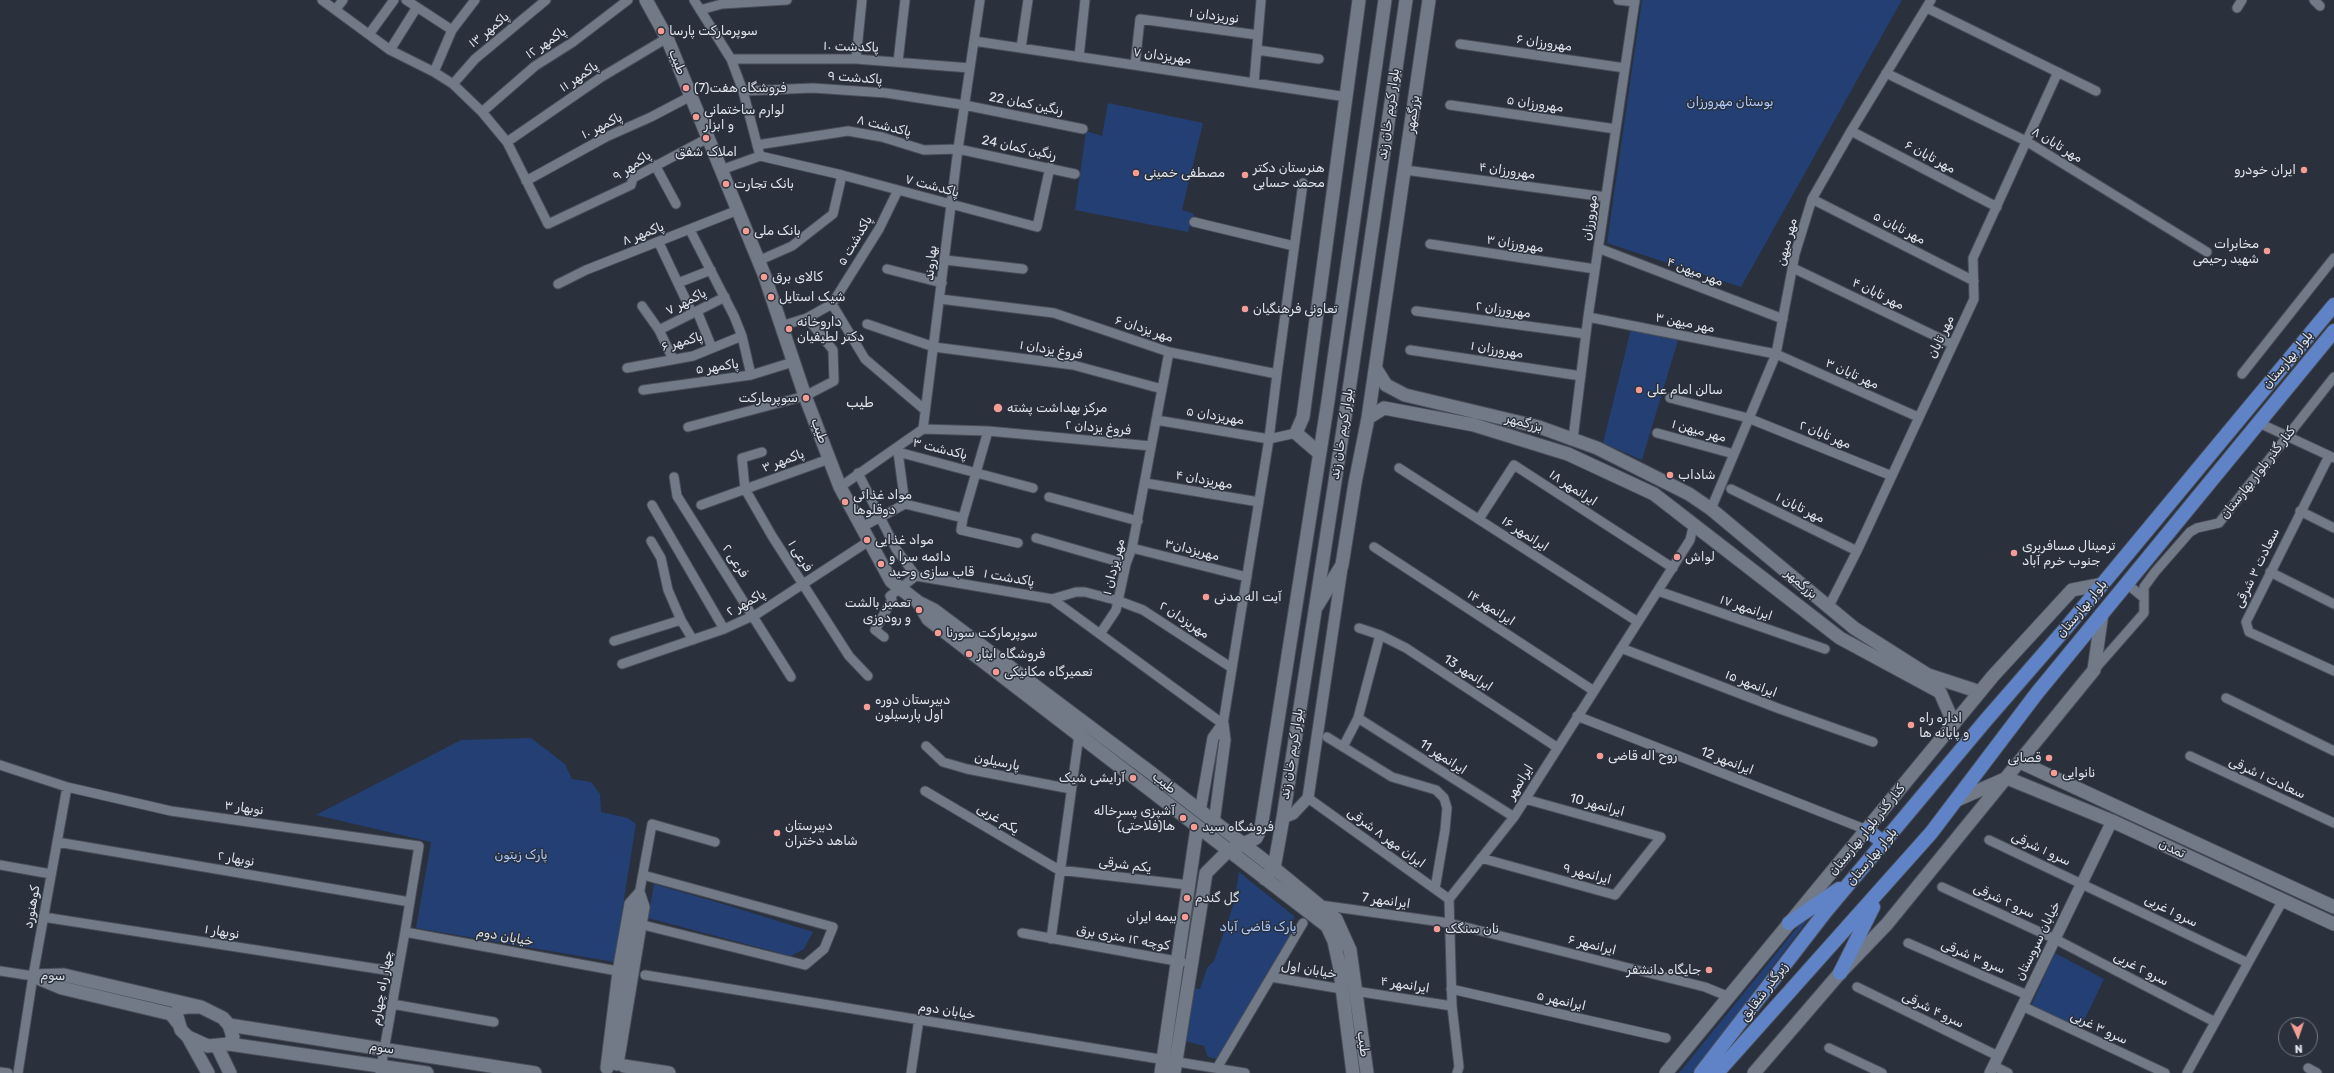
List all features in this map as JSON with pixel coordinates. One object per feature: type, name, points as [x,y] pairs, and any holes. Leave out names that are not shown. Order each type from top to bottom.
[{"type":"main road","name":"طیب","points":[[646,0],[667,38],[738,210],[758,261],[805,396],[840,486],[891,581],[918,602],[934,610],[1083,730],[1197,828],[1327,926],[1334,941],[1349,990],[1367,1073]]},
{"type":"main road","points":[[1319,453],[1296,433],[1302,417],[1347,97],[1359,0]]},
{"type":"main road","name":"بلوار کریم خان زند","points":[[1185,962],[1206,873],[1228,851],[1256,838],[1261,825],[1319,453],[1385,0]]},
{"type":"main road","name":"بلوار کریم خان زند","points":[[1274,868],[1348,396],[1406,0]]},
{"type":"main road","name":"بزرگمهر","points":[[1429,0],[1376,369],[1386,386],[1405,395],[1539,427],[1597,448],[1660,479],[1711,509],[1828,608],[1854,628],[1928,675],[1980,692]]},
{"type":"main road","name":"بلوار بهارستان","points":[[1826,911],[1986,720],[2103,584],[2334,305]]},
{"type":"main road","name":"بلوار بهارستان","points":[[1844,933],[1931,833],[2037,693],[2334,331]]},
{"type":"main road","points":[[1314,611],[1342,565],[1376,369]]},
{"type":"main road","name":"بزرگمهر","points":[[1368,418],[1384,408],[1480,427],[1568,454],[1654,494],[1694,523],[1840,638],[1940,692],[1954,724]]},
{"type":"main road","points":[[1480,427],[1482,413]]},
{"type":"main road","points":[[1779,590],[1790,576]]},
{"type":"main road","name":"کنار گذر بلوار بهارستان","points":[[1666,1073],[1727,996],[1867,830],[1980,692],[2072,590],[2103,584]]},
{"type":"main road","points":[[2094,670],[2102,613]]},
{"type":"main road","name":"کنار گذر بلوار بهارستان","points":[[1754,1073],[1840,974],[1887,924],[2094,670]]},
{"type":"main road","name":"طیب","points":[[1083,730],[1243,844],[1336,919],[1350,950],[1349,990],[1353,1073]]},
{"type":"main road","name":"تمدن","points":[[2020,762],[2334,906]]},
{"type":"main road","points":[[2041,792],[2038,783],[2044,776],[2048,776]]},
{"type":"main road","points":[[1957,800],[2007,778]]},
{"type":"main road","name":"تمدن","points":[[2007,778],[2112,821],[2334,924]]},
{"type":"main road","points":[[1261,825],[1266,831],[1274,832],[1281,824]]},
{"type":"main road","points":[[1169,1067],[1185,962],[1189,885],[1197,828]]},
{"type":"main road","points":[[1867,830],[1884,843]]},
{"type":"main road","points":[[1265,879],[1274,868]]},
{"type":"main road","points":[[1789,923],[1854,879]]},
{"type":"main road","points":[[1840,974],[1882,888]]},
{"type":"main road","points":[[625,973],[639,924],[642,907],[639,895]]},
{"type":"main road","points":[[639,895],[631,904],[615,1069],[669,1073]]},
{"type":"main road","name":"زیرگذر شقایق","points":[[1701,1073],[1826,911]]},
{"type":"main road","name":"زیرگذر شقایق","points":[[1717,1073],[1844,933]]},
{"type":"main road","name":"سوم","points":[[33,976],[64,975],[122,987],[201,1007],[215,1012],[229,1025],[384,1049],[487,1069],[534,1073]]},
{"type":"main road","name":"سوم","points":[[33,976],[62,988],[171,1014],[188,1037],[208,1073]]},
{"type":"main road","points":[[120,1001],[122,987]]},
{"type":"main road","points":[[178,1023],[176,1013],[180,1008],[201,1007]]},
{"type":"main road","points":[[229,1025],[233,1037],[223,1045],[230,1073]]},
{"type":"main road","points":[[297,1052],[300,1035]]},
{"type":"main road","name":"سوم","points":[[188,1037],[198,1043],[297,1052],[381,1069],[426,1073]]},
{"type":"street","points":[[322,0],[370,33],[390,50],[434,72],[453,84],[482,112],[508,142],[526,181]]},
{"type":"street","points":[[336,9],[343,0]]},
{"type":"street","points":[[370,33],[394,0]]},
{"type":"street","points":[[406,0],[452,30]]},
{"type":"street","points":[[434,72],[452,30],[475,0]]},
{"type":"street","name":"پاکمهر ۱۳","points":[[453,84],[475,59],[546,0]]},
{"type":"street","name":"پاکمهر ۱۲","points":[[482,112],[535,66],[573,42],[628,0]]},
{"type":"street","points":[[694,0],[731,58],[743,91],[760,156],[721,170]]},
{"type":"street","points":[[700,10],[722,4],[787,0]]},
{"type":"street","points":[[856,59],[862,0]]},
{"type":"street","points":[[898,62],[905,0]]},
{"type":"street","name":"بهاروند","points":[[923,428],[958,149],[980,0]]},
{"type":"street","points":[[1021,48],[1028,0]]},
{"type":"street","points":[[1079,56],[1085,0]]},
{"type":"street","points":[[1254,83],[1261,0]]},
{"type":"street","points":[[1618,0],[1635,1]]},
{"type":"street","name":"مهرورزان","points":[[1573,439],[1588,317],[1635,1]]},
{"type":"street","points":[[1929,4],[2096,91]]},
{"type":"street","name":"مهر میهن","points":[[1711,509],[1776,354],[1793,268],[1812,199],[1851,131],[1929,4]]},
{"type":"street","points":[[390,50],[417,7]]},
{"type":"street","name":"نوریزدان ۱","points":[[1135,65],[1140,19],[1258,35]]},
{"type":"street","name":"پاکمهر ۱۱","points":[[508,142],[600,78],[667,38]]},
{"type":"street","name":"مهریزدان ۷","points":[[974,41],[1347,97]]},
{"type":"street","name":"مهرورزان ۶","points":[[1460,44],[1625,68]]},
{"type":"street","points":[[1257,50],[1319,59]]},
{"type":"street","name":"پاکدشت ۱۰","points":[[731,58],[856,59],[970,68]]},
{"type":"street","name":"مهر تابان","points":[[1828,608],[1857,551],[1974,299],[1973,258],[2058,72]]},
{"type":"street","name":"مهر تابان ۸","points":[[1886,73],[2026,142],[2207,252]]},
{"type":"street","name":"پاکدشت ۹","points":[[743,91],[813,88],[886,93],[964,105]]},
{"type":"street","name":"پاکمهر ۱۰","points":[[526,181],[606,137],[651,117],[691,96]]},
{"type":"street","name":"رنگین کمان 22","points":[[964,105],[1083,129]]},
{"type":"street","name":"مهرورزان ۵","points":[[1450,105],[1616,129]]},
{"type":"street","name":"پاکدشت ۸","points":[[757,145],[848,131],[882,137],[924,150],[958,149]]},
{"type":"street","name":"مهر تابان ۶","points":[[1851,131],[1997,207]]},
{"type":"street","name":"پاکمهر ۹","points":[[526,181],[548,224],[631,185],[633,178],[708,138]]},
{"type":"street","name":"رنگین کمان 24","points":[[958,149],[1075,174]]},
{"type":"street","name":"پاکدشت ۷","points":[[760,156],[898,190],[1037,228],[1050,168]]},
{"type":"street","points":[[655,165],[676,204]]},
{"type":"street","name":"مهرورزان ۴","points":[[1405,170],[1606,197]]},
{"type":"street","points":[[758,261],[792,246],[833,214],[842,176]]},
{"type":"street","points":[[1214,823],[1224,740],[1223,724],[1269,439],[1303,183]]},
{"type":"street","name":"پاکدشت ۵","points":[[832,304],[879,229],[898,190]]},
{"type":"street","name":"مهر تابان ۵","points":[[1812,199],[1974,281]]},
{"type":"street","name":"پاکمهر ۸","points":[[558,284],[586,270],[659,243],[738,210]]},
{"type":"street","points":[[1194,222],[1294,246]]},
{"type":"street","points":[[690,230],[724,296],[742,336],[751,375]]},
{"type":"street","points":[[659,243],[712,348]]},
{"type":"street","name":"مهرورزان ۳","points":[[1430,244],[1595,269]]},
{"type":"street","name":"مهر میهن ۴","points":[[1598,248],[1783,319]]},
{"type":"street","points":[[2242,374],[2334,258]]},
{"type":"street","points":[[944,260],[1023,269]]},
{"type":"street","name":"مهر تابان ۴","points":[[1793,268],[1952,344]]},
{"type":"street","points":[[888,269],[942,284]]},
{"type":"street","points":[[678,283],[711,270]]},
{"type":"street","name":"پاکمهر ۷","points":[[660,330],[724,296]]},
{"type":"street","name":"مهر یزدان ۶","points":[[940,298],[1054,313],[1169,352],[1277,374]]},
{"type":"street","points":[[781,326],[808,318],[832,304],[865,359],[926,410]]},
{"type":"street","points":[[642,306],[660,330],[673,359]]},
{"type":"street","name":"مهرورزان ۲","points":[[1416,310],[1586,334]]},
{"type":"street","name":"مهر میهن ۳","points":[[1588,317],[1776,354]]},
{"type":"street","points":[[688,427],[805,396],[834,381],[833,350],[808,318]]},
{"type":"street","name":"فروغ یزدان ۱","points":[[867,324],[934,347],[1073,365],[1162,389]]},
{"type":"street","name":"پاکمهر ۶","points":[[627,368],[693,356],[742,336]]},
{"type":"street","name":"مهرورزان ۱","points":[[1410,350],[1581,376]]},
{"type":"street","name":"مهر یزدان ۱","points":[[1100,634],[1116,610],[1126,564],[1132,548],[1169,352]]},
{"type":"street","name":"مهر تابان ۳","points":[[1776,354],[1918,417]]},
{"type":"street","name":"پاکمهر ۵","points":[[643,390],[751,375],[793,362]]},
{"type":"street","name":"کنار گذر بلوار بهارستان","points":[[2094,670],[2144,613],[2144,598],[2147,583],[2190,532],[2197,528],[2219,523],[2334,377]]},
{"type":"street","name":"مهر تابان ۲","points":[[1670,398],[1748,418],[1892,476]]},
{"type":"street","name":"مهریزدان ۵","points":[[1156,420],[1269,439]]},
{"type":"street","points":[[2259,424],[2332,457]]},
{"type":"street","points":[[840,486],[858,473],[896,450],[923,428]]},
{"type":"street","name":"فروغ یزدان ۲","points":[[923,428],[988,431],[1151,446]]},
{"type":"street","points":[[988,431],[961,530],[1018,543]]},
{"type":"street","points":[[1269,439],[1296,433]]},
{"type":"street","name":"مهر میهن ۱","points":[[1656,433],[1734,454]]},
{"type":"street","points":[[896,450],[905,504]]},
{"type":"street","name":"پاکدشت ۳","points":[[896,450],[1033,488]]},
{"type":"street","name":"فرعی ۱","points":[[762,452],[742,458],[744,489],[848,656],[868,676]]},
{"type":"street","name":"سعادت ۳ شرقی","points":[[2332,457],[2300,511],[2248,614],[2246,622],[2247,630],[2334,671]]},
{"type":"street","name":"پاکمهر ۳","points":[[701,505],[829,459]]},
{"type":"street","name":"ایرانمهر ۱۸","points":[[1479,519],[1514,465],[1672,568]]},
{"type":"street","name":"ایرانمهر ۱۶","points":[[1399,468],[1638,622]]},
{"type":"street","points":[[858,473],[896,549],[916,576],[898,587],[890,596],[892,600],[875,630],[884,637]]},
{"type":"street","name":"فرعی ۲","points":[[674,477],[677,496],[754,615],[791,677]]},
{"type":"street","name":"مهریزدان ۴","points":[[1145,483],[1259,502]]},
{"type":"street","name":"مهر تابان ۱","points":[[1731,489],[1857,551]]},
{"type":"street","points":[[1049,497],[1138,521]]},
{"type":"street","points":[[862,527],[905,504],[964,518]]},
{"type":"street","points":[[652,505],[724,630]]},
{"type":"street","points":[[2300,511],[2334,528]]},
{"type":"street","name":"ایرانمهر","points":[[1449,899],[1514,817],[1690,540],[1694,523]]},
{"type":"street","points":[[1036,538],[1126,564]]},
{"type":"street","points":[[651,541],[661,558],[668,590],[681,620],[693,640]]},
{"type":"street","name":"پاکمهر ۲","points":[[622,664],[724,630],[754,615],[870,541]]},
{"type":"street","name":"ایرانمهر ۱۴","points":[[1374,547],[1594,691]]},
{"type":"street","name":"مهریزدان۳","points":[[1132,548],[1247,577]]},
{"type":"street","points":[[1281,824],[1308,798],[1342,565]]},
{"type":"street","points":[[2270,572],[2334,604]]},
{"type":"street","name":"پاکدشت ۱","points":[[916,576],[1052,599],[1076,592],[1085,592],[1119,601]]},
{"type":"street","points":[[2126,583],[2144,598]]},
{"type":"street","name":"ایرانمهر ۱۷","points":[[1658,591],[1825,649]]},
{"type":"street","points":[[1052,599],[1223,724]]},
{"type":"street","name":"مهریزدان ۲","points":[[1119,601],[1143,610],[1232,668]]},
{"type":"street","points":[[614,641],[681,620]]},
{"type":"street","name":"ایرانمهر 13","points":[[1359,628],[1380,635],[1406,648],[1558,748]]},
{"type":"street","points":[[1343,747],[1358,718],[1380,635]]},
{"type":"street","name":"ایرانمهر ۱۵","points":[[1621,648],[1780,709],[1873,742]]},
{"type":"street","points":[[2226,698],[2334,751]]},
{"type":"street","name":"ایرانمهر 12","points":[[1577,716],[1867,830]]},
{"type":"street","name":"ایرانمهر 11","points":[[1358,718],[1514,817]]},
{"type":"street","points":[[1200,812],[1213,738],[1223,724]]},
{"type":"street","points":[[1051,939],[1071,789],[1083,730]]},
{"type":"street","points":[[1327,737],[1392,777],[1436,790],[1444,798],[1447,808],[1445,830],[1435,889]]},
{"type":"street","name":"پارسیلون","points":[[926,746],[943,762],[967,769],[1071,789]]},
{"type":"street","name":"سعادت ۱ شرقی","points":[[2190,756],[2334,823]]},
{"type":"street","name":"نوبهار ۳","points":[[0,765],[67,787],[171,811],[419,846],[410,902]]},
{"type":"street","name":"کوهنورد","points":[[18,1073],[43,917],[67,787]]},
{"type":"street","name":"یکم غربی","points":[[925,791],[1059,870]]},
{"type":"street","name":"ایران مهر ٨ شرقی","points":[[1308,798],[1449,899]]},
{"type":"street","points":[[1202,799],[1204,804],[1210,805],[1216,803]]},
{"type":"street","name":"ایرانمهر 10","points":[[1525,799],[1661,837]]},
{"type":"street","name":"خیابان سروستان","points":[[1994,1065],[2112,821]]},
{"type":"street","points":[[639,895],[652,824],[715,842]]},
{"type":"street","name":"ایرانمهر ۹","points":[[1481,858],[1614,894],[1661,837]]},
{"type":"street","name":"سرو ۱ شرقی","points":[[1989,840],[2082,883]]},
{"type":"street","name":"نوبهار ۲","points":[[57,842],[410,902]]},
{"type":"street","points":[[0,865],[51,874]]},
{"type":"street","name":"یکم شرقی","points":[[1059,870],[1189,885]]},
{"type":"street","points":[[639,924],[805,965],[824,949],[833,927],[643,875]]},
{"type":"street","name":"سرو ۱ غربی","points":[[2082,883],[2248,963]]},
{"type":"street","name":"سرو ۲ شرقی","points":[[1942,887],[2054,939]]},
{"type":"street","points":[[1449,899],[1452,1006],[1459,1067],[1457,1073]]},
{"type":"street","points":[[2187,1073],[2283,900]]},
{"type":"street","points":[[405,932],[410,902]]},
{"type":"street","name":"ایرانمهر 7","points":[[1319,904],[1449,923]]},
{"type":"street","name":"نوبهار ۱","points":[[43,917],[398,972]]},
{"type":"street","points":[[1217,1068],[1302,923]]},
{"type":"street","name":"ایرانمهر ۶","points":[[1449,923],[1704,987],[1727,996]]},
{"type":"street","name":"خیابان دوم","points":[[405,932],[625,973]]},
{"type":"street","name":"چهار راه چهارم","points":[[381,1069],[405,932]]},
{"type":"street","name":"کوچه ۱۲ متری برق","points":[[1022,933],[1185,962]]},
{"type":"street","name":"سرو ۲ غربی","points":[[2054,939],[2216,1022]]},
{"type":"street","name":"سرو ۳ شرقی","points":[[1908,943],[2028,995]]},
{"type":"street","points":[[0,971],[33,976]]},
{"type":"street","name":"خیابان دوم","points":[[645,975],[919,1019],[1169,1067],[1217,1068],[1244,1073]]},
{"type":"street","name":"خیابان اول","points":[[1271,977],[1349,990]]},
{"type":"street","name":"سرو ۴ شرقی","points":[[1857,987],[2008,1073]]},
{"type":"street","name":"ایرانمهر ۵","points":[[1451,989],[1666,1038]]},
{"type":"street","name":"ایرانمهر ۴","points":[[1349,990],[1452,1006]]},
{"type":"street","points":[[392,1004],[494,1022]]},
{"type":"street","name":"سرو ۳ غربی","points":[[2022,1006],[2165,1073]]},
{"type":"street","points":[[911,1073],[919,1019]]},
{"type":"street","points":[[1829,1048],[1882,1073]]},
{"type":"street","points":[[2308,1068],[2317,1073]]},
{"type":"street","points":[[0,1072],[8,1073]]},
{"type":"green space","name":"بوستان مهرورزان","points":[[1642,0],[1902,0],[1741,287],[1607,243]]},
{"type":"green space","name":"مصطفی خمینی","points":[[1108,103],[1203,123],[1182,210],[1194,214],[1188,232],[1075,210],[1086,131],[1102,136]]},
{"type":"green space","name":"سالن امام علی","points":[[1631,329],[1679,337],[1642,460],[1603,443]]},
{"type":"green space","name":"پارک زیتون","points":[[531,738],[565,764],[572,779],[591,782],[600,794],[601,812],[628,818],[636,824],[614,962],[416,928],[431,842],[316,815],[461,740]]},
{"type":"green space","name":"پارک قاضی آباد","points":[[1239,872],[1294,916],[1291,933],[1218,1059],[1208,1057],[1204,1046],[1185,1041],[1195,988],[1200,989],[1207,968],[1214,961],[1234,903]]},
{"type":"green space","points":[[654,884],[813,932],[804,949],[791,956],[648,918]]},
{"type":"green space","points":[[1810,912],[1812,914],[1706,1056],[1692,1073],[1679,1073]]},
{"type":"green space","points":[[2055,953],[2104,979],[2080,1029],[2031,1006]]},
{"type":"place","name":"سوپرمارکت پارسا","points":[[661,31]]},
{"type":"place","name":"فروشگاه هفت(7)","points":[[686,88]]},
{"type":"place","name":"لوارم ساختمانی و ابزار","points":[[696,117]]},
{"type":"place","name":"املاک شفق","points":[[706,138]]},
{"type":"place","name":"ایران خودرو","points":[[2304,170]]},
{"type":"place","name":"مصطفی خمینی","points":[[1136,173]]},
{"type":"place","name":"هنرستان دکتر محمد حسابی","points":[[1245,175]]},
{"type":"place","name":"بانک تجارت","points":[[726,184]]},
{"type":"place","name":"بانک ملی","points":[[746,231]]},
{"type":"place","name":"مخابرات شهید رحیمی","points":[[2267,251]]},
{"type":"place","name":"کالای برق","points":[[764,277]]},
{"type":"place","name":"شیک استایل","points":[[771,297]]},
{"type":"place","name":"تعاونی فرهنگیان","points":[[1245,309]]},
{"type":"place","name":"داروخانه دکتر لطیفیان","points":[[789,329]]},
{"type":"place","name":"سالن امام علی","points":[[1639,390]]},
{"type":"place","name":"سوپرمارکت","points":[[806,398]]},
{"type":"place","name":"مرکز بهداشت پشته","points":[[998,408]]},
{"type":"place","name":"شاداب","points":[[1670,475]]},
{"type":"place","name":"مواد غذائی دوقلوها","points":[[845,502]]},
{"type":"place","name":"مواد غذایی","points":[[867,540]]},
{"type":"place","name":"ترمینال مسافربری جنوب خرم آباد","points":[[2014,553]]},
{"type":"place","name":"لواش","points":[[1677,557]]},
{"type":"place","name":"دائمه سرا و قاب سازی وحید","points":[[881,564]]},
{"type":"place","name":"آیت اله مدنی","points":[[1206,597]]},
{"type":"place","name":"تعمیر بالشت و رودوزی","points":[[919,610]]},
{"type":"place","name":"سوپرمارکت سورنا","points":[[938,633]]},
{"type":"place","name":"فروشگاه ایثار","points":[[969,654]]},
{"type":"place","name":"تعمیرگاه مکانیکی","points":[[996,672]]},
{"type":"place","name":"دبیرستان دوره اول پارسیلون","points":[[867,707]]},
{"type":"place","name":"اداره راه و پایانه ها","points":[[1911,725]]},
{"type":"place","name":"روح اله قاضی","points":[[1600,756]]},
{"type":"place","name":"قصابی","points":[[2049,758]]},
{"type":"place","name":"نانوایی","points":[[2054,773]]},
{"type":"place","name":"آرایشی شیک","points":[[1133,778]]},
{"type":"place","name":"آشپزی پسرخاله ها(فلاحتی)","points":[[1183,818]]},
{"type":"place","name":"فروشگاه سید","points":[[1194,827]]},
{"type":"place","name":"دبیرستان شاهد دختران","points":[[777,833]]},
{"type":"place","name":"گل گندم","points":[[1187,898]]},
{"type":"place","name":"بیمه ایران","points":[[1185,917]]},
{"type":"place","name":"نان سنگک","points":[[1437,929]]},
{"type":"place","name":"جایگاه دانشفر","points":[[1709,970]]},
{"type":"district","name":"طیب","points":[[860,403]]}]
